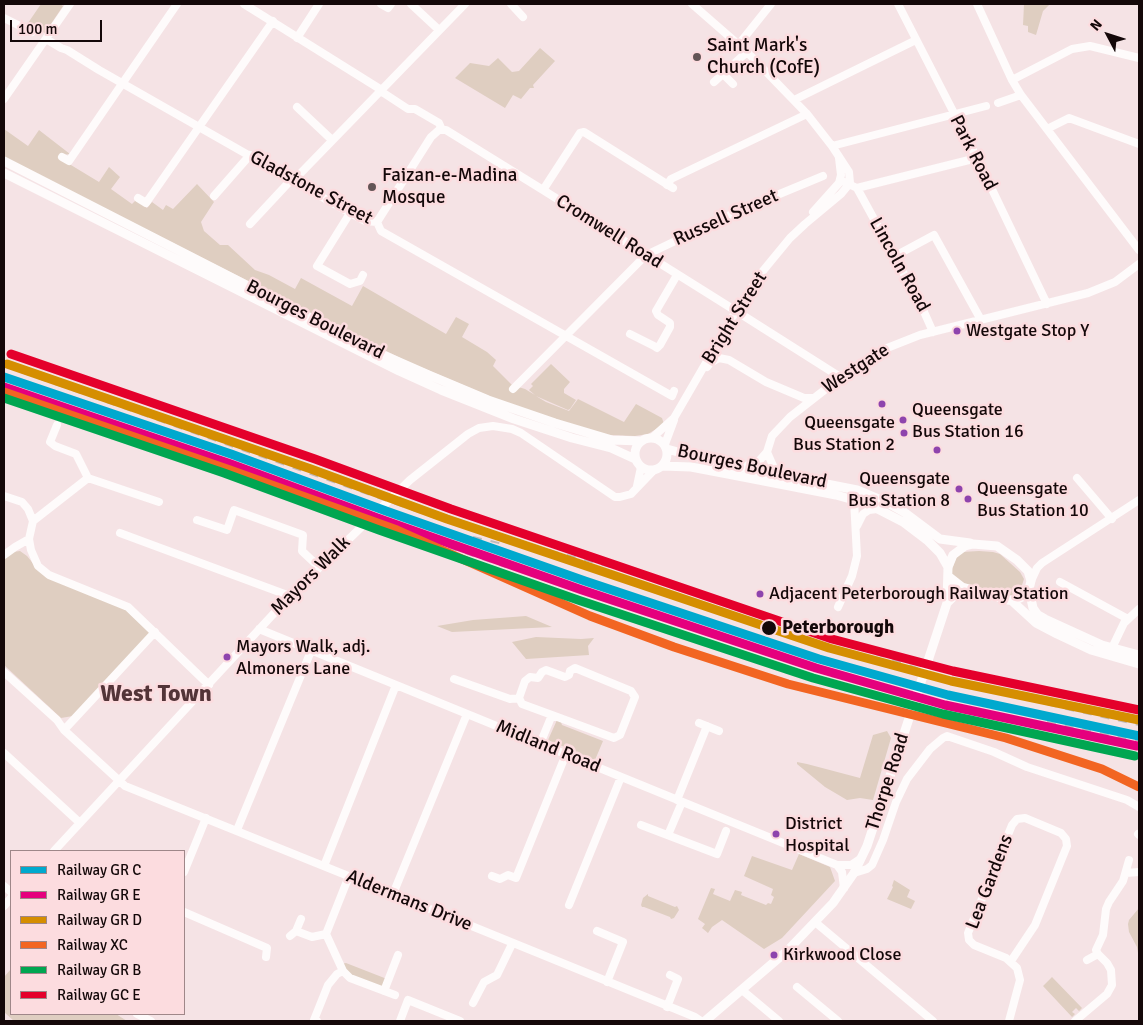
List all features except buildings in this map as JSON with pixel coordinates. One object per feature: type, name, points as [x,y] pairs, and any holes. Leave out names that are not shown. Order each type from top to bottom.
[{"type":"main road","name":"Bourges Boulevard","points":[[4,161],[379,353],[488,400],[555,423],[612,440],[640,442]]},
{"type":"main road","name":"Bourges Boulevard","points":[[4,172],[375,360],[514,419],[610,448],[638,463]]},
{"type":"main road","points":[[653,437],[658,438],[666,446],[667,458],[658,468],[650,470],[638,463],[635,450],[640,442],[653,437]]},
{"type":"main road","name":"Bourges Boulevard","points":[[666,446],[710,461],[839,486],[869,495],[904,512],[940,540],[973,544]]},
{"type":"main road","name":"Bourges Boulevard","points":[[658,468],[690,467],[820,492],[868,504],[903,522],[928,541],[940,553],[948,572]]},
{"type":"main road","points":[[1030,585],[1022,597],[1012,600],[974,592],[957,585],[948,572],[953,555],[965,546],[991,544],[1001,548],[1025,567],[1030,574],[1034,608],[1038,615],[1061,627],[1112,648],[1139,656]]},
{"type":"main road","name":"Thorpe Road","points":[[705,1021],[774,963],[815,922],[843,890],[854,873],[870,838],[947,603],[948,572]]},
{"type":"main road","points":[[947,603],[953,597],[960,594],[974,592]]},
{"type":"main road","points":[[1012,600],[1036,623],[1056,634],[1091,650],[1139,664]]},
{"type":"street","points":[[4,98],[70,4]]},
{"type":"street","points":[[65,162],[177,4]]},
{"type":"street","name":"Cromwell Road","points":[[244,4],[408,109],[415,109],[439,123],[442,130],[446,130],[544,190],[836,375],[839,379]]},
{"type":"street","points":[[297,38],[319,4]]},
{"type":"street","points":[[381,4],[388,8],[391,4]]},
{"type":"street","points":[[410,4],[439,30]]},
{"type":"street","points":[[250,224],[465,4]]},
{"type":"street","points":[[511,4],[523,17]]},
{"type":"street","points":[[692,4],[739,44],[807,114],[849,172],[848,186]]},
{"type":"street","points":[[739,44],[772,4]]},
{"type":"street","name":"Park Road","points":[[898,4],[977,158],[1047,304]]},
{"type":"street","points":[[977,4],[1012,80],[1021,95],[1139,250]]},
{"type":"street","points":[[4,18],[32,32]]},
{"type":"street","points":[[141,210],[273,22]]},
{"type":"street","name":"Gladstone Street","points":[[46,39],[365,221],[377,222],[381,231],[672,396],[674,391]]},
{"type":"street","points":[[794,100],[916,40]]},
{"type":"street","points":[[1012,80],[1072,49],[1090,46],[1139,58]]},
{"type":"street","points":[[714,82],[747,52]]},
{"type":"street","points":[[723,74],[733,84]]},
{"type":"street","points":[[998,103],[1021,95]]},
{"type":"street","points":[[832,146],[986,106]]},
{"type":"street","points":[[297,107],[332,140]]},
{"type":"street","points":[[544,190],[580,133],[584,132],[670,187],[671,179],[807,114]]},
{"type":"street","points":[[1047,129],[1069,118],[1139,144]]},
{"type":"street","points":[[377,222],[432,137],[439,130],[442,130]]},
{"type":"street","points":[[214,196],[250,156]]},
{"type":"street","points":[[839,158],[839,183]]},
{"type":"street","points":[[857,188],[977,158]]},
{"type":"street","name":"Russell Street","points":[[519,386],[646,255],[736,212],[819,180]]},
{"type":"street","name":"Lincoln Road","points":[[839,183],[857,188],[921,305],[933,332]]},
{"type":"street","name":"Bright Street","points":[[805,224],[839,183]]},
{"type":"street","name":"Lincoln Road","points":[[848,186],[862,199]]},
{"type":"street","name":"Bright Street","points":[[666,446],[674,418],[736,311],[773,258],[805,224],[848,186]]},
{"type":"street","points":[[138,198],[146,203]]},
{"type":"street","points":[[350,212],[314,265],[350,284],[360,282],[363,275]]},
{"type":"street","points":[[895,256],[934,235],[981,320]]},
{"type":"street","name":"Westgate","points":[[767,452],[772,436],[790,417],[839,379],[882,350],[933,332],[1047,304],[1105,287],[1139,264]]},
{"type":"street","points":[[630,334],[657,348],[660,346],[670,327],[670,323],[658,315],[656,311],[678,275]]},
{"type":"street","points":[[699,377],[710,364],[719,358],[729,360],[766,382],[791,393],[804,398],[813,398]]},
{"type":"street","points":[[791,393],[796,399],[800,410]]},
{"type":"street","name":"Bright Street","points":[[653,437],[674,418]]},
{"type":"street","points":[[57,425],[50,442],[76,454],[88,478],[159,502]]},
{"type":"street","name":"Mayors Walk","points":[[55,850],[290,596],[414,476],[468,434],[479,428],[493,426],[512,429],[521,433],[615,497],[627,496],[658,468]]},
{"type":"street","points":[[742,467],[759,461],[767,452],[774,468],[784,475]]},
{"type":"street","points":[[637,488],[638,463]]},
{"type":"street","points":[[32,521],[88,478]]},
{"type":"street","points":[[1077,478],[1112,518]]},
{"type":"street","points":[[838,607],[852,576],[857,556],[854,500],[863,495],[869,495]]},
{"type":"street","points":[[4,496],[22,502],[28,509],[32,521],[29,539],[31,550],[38,566],[49,575],[128,607],[209,685]]},
{"type":"street","points":[[1030,585],[1040,564],[1139,500]]},
{"type":"street","points":[[856,528],[863,514],[869,510],[877,509]]},
{"type":"street","points":[[196,520],[227,530],[234,510],[303,535],[302,551],[320,568]]},
{"type":"street","points":[[120,534],[290,596]]},
{"type":"street","points":[[4,555],[29,539]]},
{"type":"street","points":[[1060,582],[1128,619]]},
{"type":"street","points":[[1112,648],[1128,619],[1139,609]]},
{"type":"street","name":"Midland Road","points":[[259,629],[680,801],[796,853],[837,865]]},
{"type":"street","points":[[64,730],[155,632]]},
{"type":"street","points":[[237,830],[311,651]]},
{"type":"street","points":[[575,668],[631,691],[635,697],[620,735],[614,738],[522,704],[518,698],[525,681],[530,677],[538,678],[546,670],[565,677],[575,668]]},
{"type":"street","name":"Aldermans Drive","points":[[4,672],[57,720],[64,730],[124,786],[237,830],[701,1021]]},
{"type":"street","points":[[464,682],[468,674]]},
{"type":"street","points":[[454,679],[510,699],[518,698]]},
{"type":"street","points":[[324,866],[396,685]]},
{"type":"street","points":[[393,894],[467,714]]},
{"type":"street","points":[[540,744],[552,715]]},
{"type":"street","points":[[668,835],[703,725],[719,731]]},
{"type":"street","name":"Thorpe Road","points":[[854,873],[867,870],[872,865],[896,802],[907,779],[930,749],[947,736],[1069,782],[1127,800],[1139,807]]},
{"type":"street","points":[[4,753],[80,822]]},
{"type":"street","points":[[492,876],[500,879],[508,875],[516,878],[566,754]]},
{"type":"street","points":[[569,905],[621,777]]},
{"type":"street","points":[[185,870],[206,818]]},
{"type":"street","name":"Lea Gardens","points":[[1025,818],[1061,833],[1066,839],[1067,846],[1035,925],[1011,961],[974,945],[969,940],[968,934],[1012,824],[1017,819],[1025,818]]},
{"type":"street","points":[[641,824],[717,854],[726,831]]},
{"type":"street","points":[[837,865],[851,865],[860,859]]},
{"type":"street","points":[[1075,1021],[1107,994],[1112,985],[1111,970],[1096,950],[1103,935],[1106,909],[1126,873],[1129,860]]},
{"type":"street","points":[[837,865],[842,872],[843,890]]},
{"type":"street","points":[[1126,873],[1139,872]]},
{"type":"street","points":[[349,876],[326,934],[343,971],[350,978],[395,995]]},
{"type":"street","points":[[185,912],[267,948],[266,957]]},
{"type":"street","points":[[302,919],[293,934],[306,939],[326,934]]},
{"type":"street","points":[[815,922],[934,1021]]},
{"type":"street","points":[[597,931],[623,942],[607,982]]},
{"type":"street","points":[[473,1003],[484,982],[497,975],[512,944]]},
{"type":"street","points":[[1087,960],[1098,954]]},
{"type":"street","points":[[384,991],[398,955]]},
{"type":"street","points":[[1009,1021],[1020,980],[1017,968],[1011,961]]},
{"type":"street","points":[[317,1021],[314,1020],[328,985],[337,974],[343,971]]},
{"type":"street","points":[[667,1007],[674,977],[686,982]]},
{"type":"street","points":[[797,987],[838,1021]]},
{"type":"street","points":[[742,990],[779,1021]]},
{"type":"street","points":[[400,1021],[408,1000],[460,1021]]},
{"type":"street","points":[[139,1015],[151,1021]]},
{"type":"shaded area","points":[[41,4],[60,4],[63,6],[45,33],[28,23]]},
{"type":"shaded area","points":[[1024,4],[1050,4],[1043,11],[1036,35],[1028,32],[1028,26],[1023,25]]},
{"type":"shaded area","points":[[540,48],[555,61],[533,85],[534,88],[530,88],[521,99],[513,95],[505,108],[455,78],[470,63],[489,66],[498,58],[512,72],[519,71]]},
{"type":"shaded area","points":[[4,129],[28,146],[39,130],[70,154],[63,155],[61,159],[99,182],[109,167],[120,177],[111,189],[132,204],[136,200],[147,208],[152,202],[163,210],[166,205],[173,209],[197,184],[214,202],[201,222],[204,231],[220,245],[228,245],[255,270],[295,289],[301,278],[352,306],[363,286],[446,334],[456,317],[469,324],[462,337],[487,352],[496,360],[493,366],[512,385],[525,389],[535,395],[529,390],[533,386],[531,384],[551,364],[570,382],[564,389],[564,393],[576,400],[568,410],[536,396],[546,402],[569,411],[578,399],[624,422],[636,404],[662,418],[664,424],[648,434],[635,436],[608,435],[556,420],[496,399],[404,360],[11,161],[4,156]]},
{"type":"shaded area","points":[[20,551],[36,567],[126,610],[150,633],[73,716],[61,718],[4,665],[4,558],[13,552]]},
{"type":"shaded area","points":[[979,551],[1000,554],[1020,572],[1024,579],[1020,591],[1015,595],[1009,595],[967,585],[953,576],[951,572],[956,558],[962,552]]},
{"type":"shaded area","points":[[526,616],[552,627],[452,632],[437,626],[473,620]]},
{"type":"shaded area","points":[[536,637],[594,638],[588,646],[589,655],[526,659],[512,642]]},
{"type":"shaded area","points":[[557,720],[562,725],[603,741],[595,760],[548,740]]},
{"type":"shaded area","points":[[887,731],[891,738],[873,800],[860,798],[847,800],[825,787],[797,764],[797,762],[807,764],[860,778],[873,735]]},
{"type":"shaded area","points":[[799,854],[830,867],[835,881],[782,938],[764,949],[722,920],[712,927],[708,933],[702,928],[705,924],[698,919],[711,888],[715,889],[713,894],[730,901],[735,890],[742,892],[741,895],[766,905],[768,903],[771,904],[774,897],[771,895],[773,889],[744,876],[752,856],[792,870]]},
{"type":"shaded area","points":[[894,880],[910,890],[907,897],[915,901],[911,909],[887,899]]},
{"type":"shaded area","points":[[648,894],[648,896],[675,907],[677,906],[679,910],[674,918],[671,919],[642,907],[643,898]]},
{"type":"shaded area","points":[[1139,908],[1139,959],[1137,947],[1129,932],[1128,924]]},
{"type":"shaded area","points":[[346,963],[387,979],[383,989],[351,977],[341,964]]},
{"type":"shaded area","points":[[10,970],[10,1015],[118,1015],[127,1021],[14,1021],[4,1012],[4,977]]},
{"type":"shaded area","points":[[1052,977],[1082,1008],[1079,1011],[1076,1008],[1072,1012],[1075,1014],[1072,1017],[1043,986]]},
{"type":"railway","points":[[4,366],[447,522],[672,584],[952,680],[1139,725]]},
{"type":"railway","points":[[397,530],[506,567]]},
{"type":"railway","points":[[473,537],[503,544]]},
{"type":"railway","points":[[831,676],[899,691]]},
{"type":"railway","points":[[1047,722],[1139,741]]},
{"type":"transit line","points":[[11,354],[315,459],[451,509],[832,639],[953,671],[1139,710]]},
{"type":"transit line","points":[[7,364],[311,469],[447,519],[829,648],[951,681],[1139,720]]},
{"type":"transit line","points":[[4,377],[231,454],[585,581],[819,659],[948,695],[1139,736]]},
{"type":"transit line","points":[[4,387],[228,463],[582,590],[816,668],[945,705],[1137,746]]},
{"type":"transit line","points":[[4,398],[224,473],[578,600],[813,678],[943,714],[1135,756]]},
{"type":"rail line","name":"XC","points":[[4,392],[397,530],[590,616],[674,647],[788,684],[1006,738],[1102,769],[1139,787]]},
{"type":"place","name":"Saint Mark's Church (CofE)","points":[[697,57]]},
{"type":"place","name":"Faizan-e-Madina Mosque","points":[[372,187]]},
{"type":"place","name":"Westgate Stop Y","points":[[957,331]]},
{"type":"place","name":"Queensgate Bus Station 16","points":[[903,420]]},
{"type":"place","name":"Queensgate Bus Station 2","points":[[904,433]]},
{"type":"place","name":"Queensgate Bus Station 8","points":[[959,489]]},
{"type":"place","name":"Queensgate Bus Station 10","points":[[968,499]]},
{"type":"place","name":"Adjacent Peterborough Railway Station","points":[[760,594]]},
{"type":"place","name":"Peterborough","points":[[769,628]]},
{"type":"place","name":"Mayors Walk, adj. Almoners Lane","points":[[227,657]]},
{"type":"place","name":"District Hospital","points":[[776,834]]},
{"type":"place","name":"Kirkwood Close","points":[[774,955]]},
{"type":"district","name":"West Town","points":[[156,695]]}]
